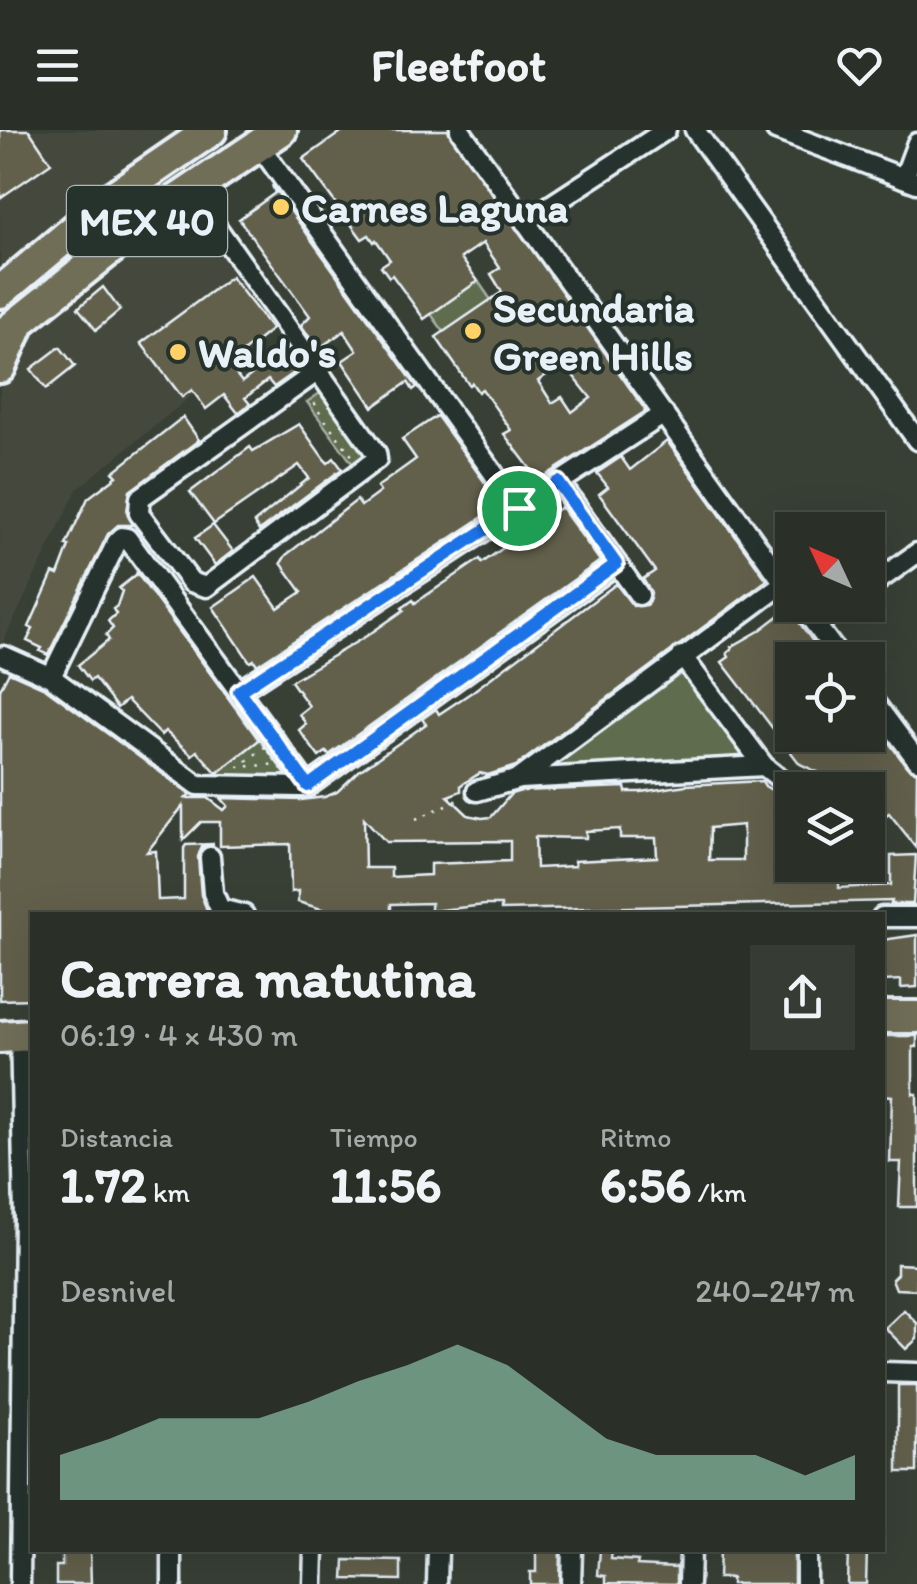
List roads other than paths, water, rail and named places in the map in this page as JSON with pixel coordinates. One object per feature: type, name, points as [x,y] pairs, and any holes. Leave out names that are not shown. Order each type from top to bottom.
[{"type":"highway","name":"MEX 40","points":[[0,292],[116,195],[211,130]]},
{"type":"highway","name":"MEX 40","points":[[10,329],[140,226],[269,135]]},
{"type":"highway","points":[[0,367],[10,329]]},
{"type":"highway","points":[[885,1017],[917,1017]]},
{"type":"street","points":[[460,130],[775,570]]},
{"type":"street","points":[[524,222],[666,130]]},
{"type":"street","points":[[695,130],[917,440]]},
{"type":"street","points":[[776,130],[911,180],[917,143]]},
{"type":"street","points":[[269,135],[519,508]]},
{"type":"street","points":[[191,191],[376,453],[377,460],[206,587],[191,582],[150,527],[138,506],[140,498],[318,371]]},
{"type":"street","points":[[239,691],[664,414]]},
{"type":"street","points":[[558,482],[639,594]]},
{"type":"street","points":[[51,677],[116,542],[122,537],[129,541],[308,786]]},
{"type":"street","points":[[885,576],[917,554]]},
{"type":"street","points":[[4,656],[51,677],[198,785],[308,786],[616,564]]},
{"type":"street","points":[[518,779],[682,656],[775,596]]},
{"type":"street","points":[[819,622],[816,624],[829,642]]},
{"type":"street","points":[[682,656],[764,766],[775,775]]},
{"type":"street","points":[[885,717],[917,760]]},
{"type":"street","points":[[478,791],[518,779],[764,766]]},
{"type":"street","points":[[210,857],[212,893],[220,909],[232,912]]},
{"type":"street","points":[[885,918],[917,917]]},
{"type":"street","points":[[18,1029],[28,1382],[20,1584]]},
{"type":"street","points":[[885,1372],[917,1373]]},
{"type":"street","points":[[172,1552],[172,1584]]},
{"type":"street","points":[[313,1584],[314,1552]]},
{"type":"street","points":[[437,1584],[438,1552]]},
{"type":"street","points":[[571,1584],[572,1552]]},
{"type":"street","points":[[689,1584],[690,1552]]},
{"type":"street","points":[[806,1552],[806,1584]]},
{"type":"place","name":"Carnes Laguna","points":[[281,207]]},
{"type":"place","name":"Secundaria Green Hills","points":[[473,331]]},
{"type":"place","name":"Waldo's","points":[[178,352]]}]
